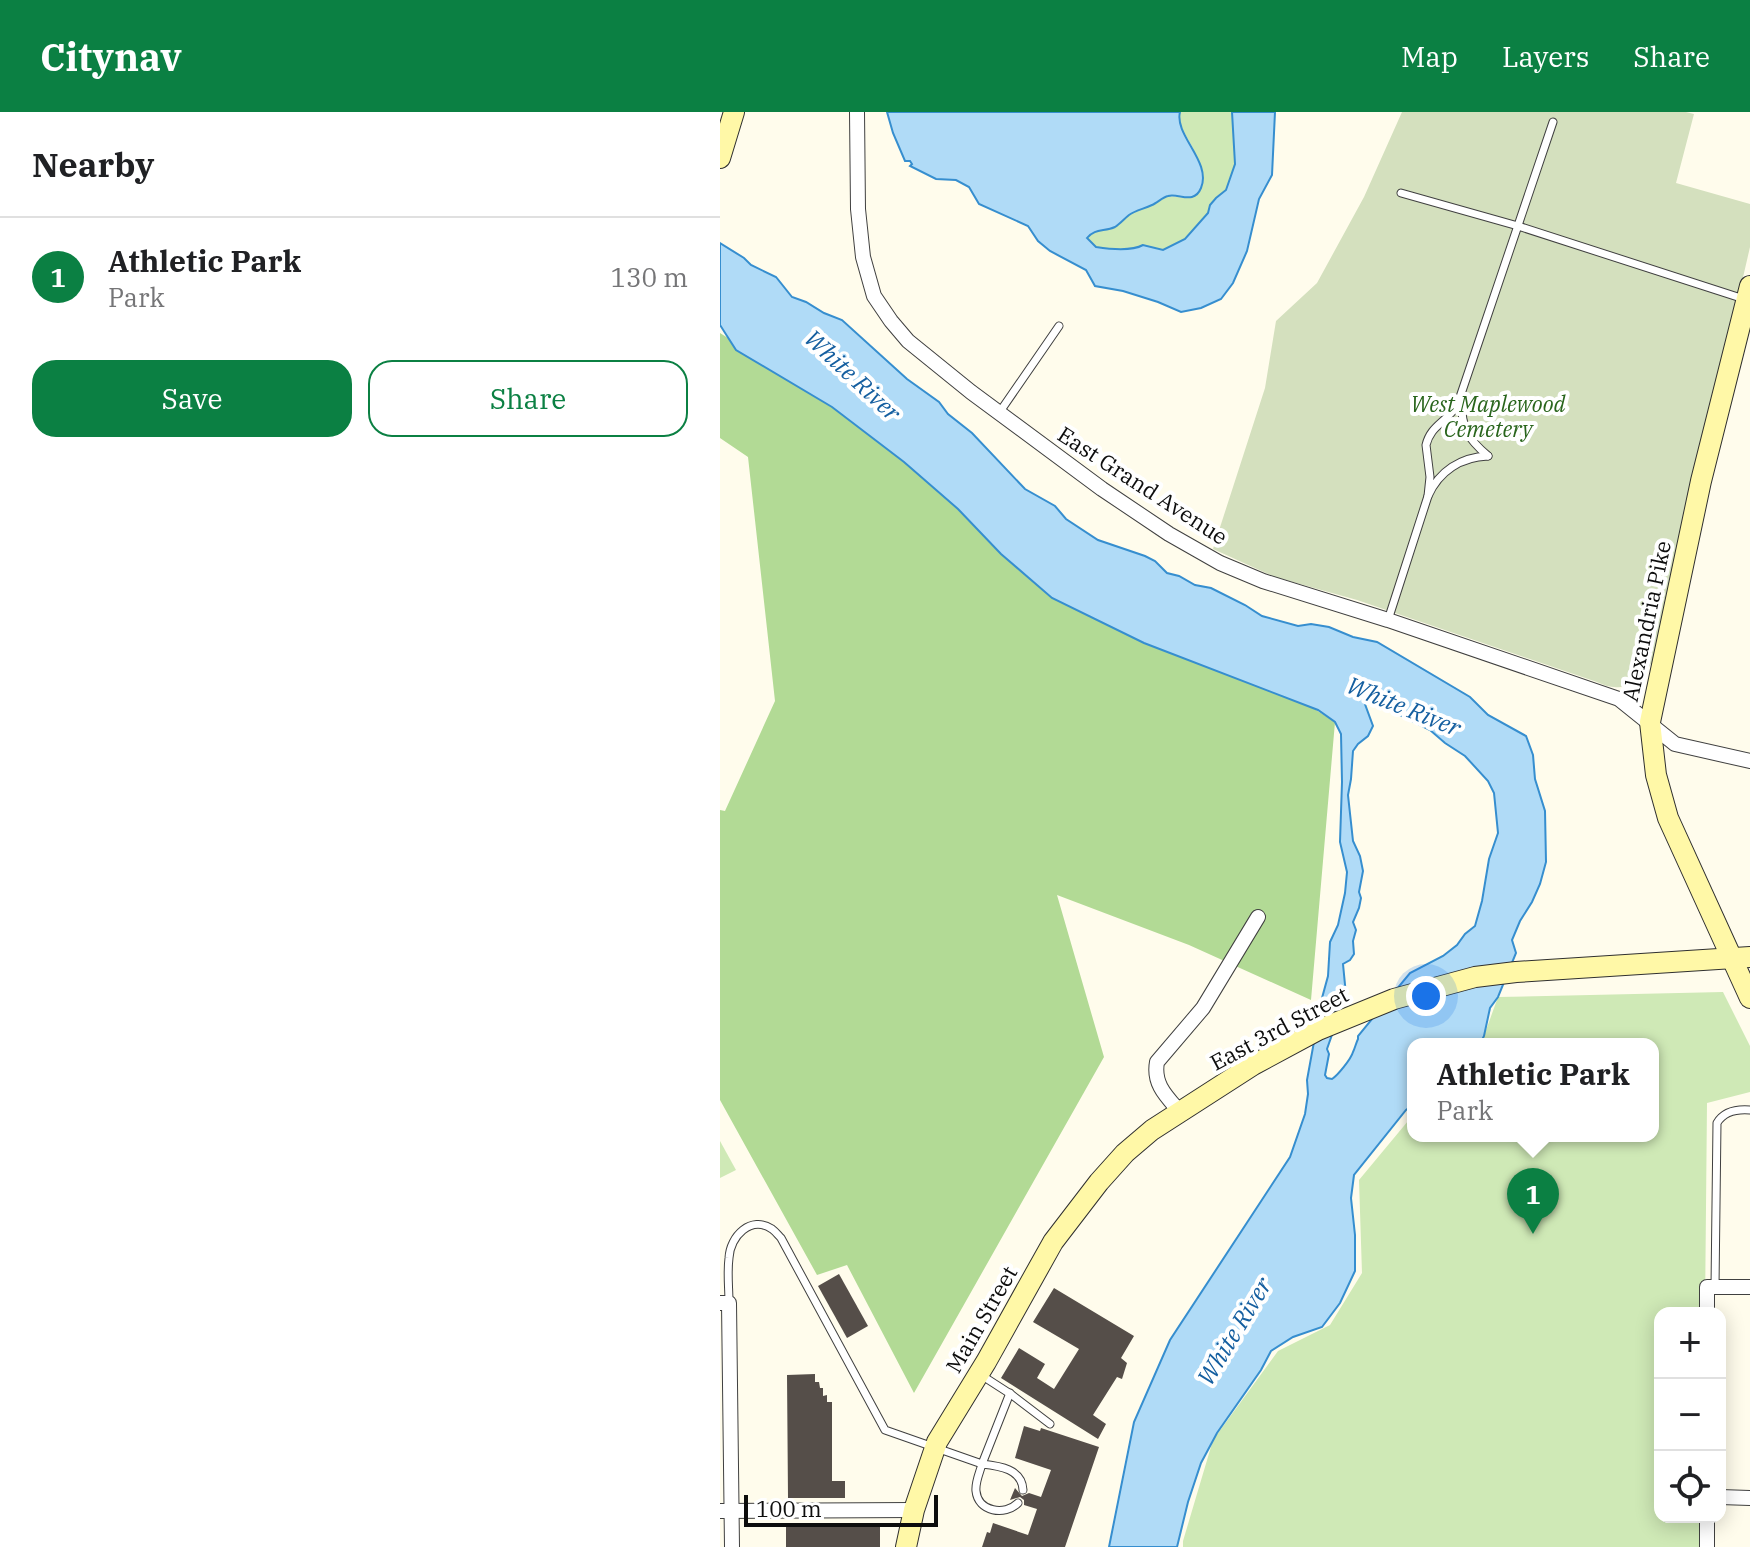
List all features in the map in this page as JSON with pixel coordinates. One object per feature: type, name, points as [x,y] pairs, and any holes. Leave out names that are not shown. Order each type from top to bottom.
[{"type":"main road","points":[[720,158],[734,112]]},
{"type":"main road","name":"Alexandria Pike","points":[[1748,293],[1701,481],[1650,722],[1656,775],[1668,818],[1741,958],[1750,998]]},
{"type":"main road","name":"East 3rd Street","points":[[1141,1140],[1253,1065],[1318,1030],[1394,999],[1475,977],[1741,958]]},
{"type":"main road","name":"Main Street","points":[[906,1547],[914,1510],[936,1447],[1053,1242],[1099,1182],[1141,1140]]},
{"type":"street","name":"East Grand Avenue","points":[[857,117],[858,209],[863,257],[874,296],[908,341],[1102,489],[1169,534],[1220,563],[1263,581],[1619,699],[1675,744],[1750,761]]},
{"type":"street","points":[[1180,1112],[1160,1089],[1155,1073],[1157,1062],[1203,1008],[1258,917]]},
{"type":"street","points":[[1708,1307],[1711,1287],[1750,1287]]},
{"type":"street","points":[[725,1303],[725,1511],[732,1547]]},
{"type":"street","points":[[1726,1497],[1750,1498]]},
{"type":"street","points":[[725,1511],[914,1510]]},
{"type":"street","points":[[1707,1523],[1707,1547]]},
{"type":"lane","points":[[1428,496],[1427,439],[1434,428],[1453,412],[1460,397],[1553,122]]},
{"type":"lane","points":[[1401,193],[1748,293]]},
{"type":"lane","points":[[999,413],[1059,326]]},
{"type":"lane","points":[[1388,620],[1433,484],[1450,468],[1474,457],[1488,456],[1471,441],[1461,418],[1460,397]]},
{"type":"lane","points":[[1711,1287],[1717,1123],[1721,1116],[1731,1111],[1750,1110]]},
{"type":"lane","points":[[725,1303],[729,1256],[737,1235],[746,1226],[758,1224],[772,1229],[781,1238],[885,1430],[982,1464],[998,1466],[1018,1476],[1022,1480],[1023,1490]]},
{"type":"lane","points":[[979,1373],[1050,1424]]},
{"type":"lane","points":[[1010,1393],[982,1464],[976,1490],[980,1501],[987,1507],[1003,1512],[1018,1503]]},
{"type":"green space","points":[[1180,112],[1232,112],[1235,164],[1226,190],[1210,205],[1208,213],[1185,239],[1163,250],[1143,245],[1127,249],[1096,247],[1087,238],[1095,231],[1111,229],[1132,213],[1167,196],[1187,198],[1201,173],[1193,148],[1180,125]]},
{"type":"green space","name":"West Maplewood Cemetery","points":[[1402,112],[1694,114],[1676,183],[1750,204],[1750,247],[1657,651],[1646,671],[1629,685],[1606,686],[1357,600],[1275,577],[1213,549],[1265,388],[1276,321],[1317,283],[1364,197]]},
{"type":"green space","points":[[720,333],[1335,722],[1311,1000],[1189,945],[1057,895],[1104,1057],[914,1393],[847,1265],[817,1275],[720,1100],[720,810],[725,811],[775,701],[748,457],[720,438]]},
{"type":"green space","points":[[1723,992],[1750,1046],[1750,1092],[1707,1103],[1705,1307],[1654,1307],[1654,1523],[1704,1523],[1704,1547],[1183,1547],[1213,1440],[1278,1351],[1330,1325],[1362,1273],[1359,1180],[1407,1122],[1407,1142],[1659,1142],[1659,1038],[1483,1038],[1498,997]]},
{"type":"green space","points":[[720,1141],[736,1170],[720,1178]]},
{"type":"water","points":[[887,112],[1180,112],[1182,130],[1202,168],[1203,178],[1198,193],[1190,197],[1166,197],[1132,213],[1115,227],[1093,233],[1087,238],[1096,247],[1127,249],[1143,245],[1163,250],[1185,239],[1208,213],[1210,205],[1226,190],[1235,164],[1232,112],[1275,112],[1272,175],[1259,199],[1247,251],[1233,283],[1221,299],[1181,312],[1123,291],[1095,286],[1086,270],[1050,251],[1038,241],[1028,226],[979,204],[969,187],[956,180],[936,179],[910,166],[912,164],[905,161],[893,133]]},
{"type":"water","name":"White River","points":[[720,243],[751,265],[776,277],[792,297],[842,320],[907,379],[939,402],[1025,489],[1055,506],[1066,519],[1098,540],[1145,556],[1167,573],[1211,588],[1262,616],[1298,626],[1311,624],[1329,627],[1377,642],[1470,697],[1488,715],[1526,736],[1533,755],[1535,779],[1545,811],[1546,862],[1540,884],[1512,940],[1516,953],[1498,997],[1490,1008],[1484,1036],[1407,1038],[1407,1109],[1354,1175],[1351,1198],[1355,1271],[1340,1303],[1322,1327],[1293,1337],[1271,1351],[1217,1433],[1201,1463],[1177,1547],[1109,1547],[1134,1422],[1170,1340],[1290,1157],[1305,1114],[1307,1080],[1328,976],[1330,942],[1338,925],[1347,872],[1340,842],[1341,734],[1335,722],[1318,710],[1144,643],[1052,598],[904,462],[832,407],[736,350],[720,325]],"holes":[[[1362,696],[1430,730],[1465,756],[1488,781],[1494,793],[1498,833],[1489,859],[1475,926],[1443,956],[1410,973],[1358,1036],[1344,1067],[1332,1079],[1327,1078],[1327,1049],[1346,995],[1343,964],[1354,954],[1356,930],[1353,922],[1361,898],[1359,892],[1363,871],[1353,841],[1348,795],[1353,751],[1373,726]]]},
{"type":"building","points":[[839,1274],[868,1326],[847,1338],[818,1286]]},
{"type":"building","points":[[1054,1288],[1134,1336],[1121,1358],[1127,1363],[1122,1379],[1117,1377],[1093,1415],[1106,1424],[1098,1439],[1001,1378],[1019,1348],[1045,1364],[1037,1378],[1054,1389],[1079,1349],[1033,1322]]},
{"type":"building","points":[[815,1374],[815,1382],[823,1388],[823,1396],[827,1395],[827,1402],[832,1402],[832,1481],[845,1481],[845,1498],[788,1498],[787,1375]]},
{"type":"building","points":[[1024,1426],[1040,1431],[1041,1428],[1099,1447],[1065,1547],[982,1547],[993,1523],[1028,1535],[1037,1509],[1024,1505],[1020,1497],[1010,1500],[1015,1488],[1022,1496],[1029,1493],[1041,1497],[1051,1470],[1015,1458]]},
{"type":"building","points":[[786,1527],[880,1527],[880,1547],[786,1547]]},
{"type":"place","name":"Athletic Park","points":[[1533,1234]]}]
